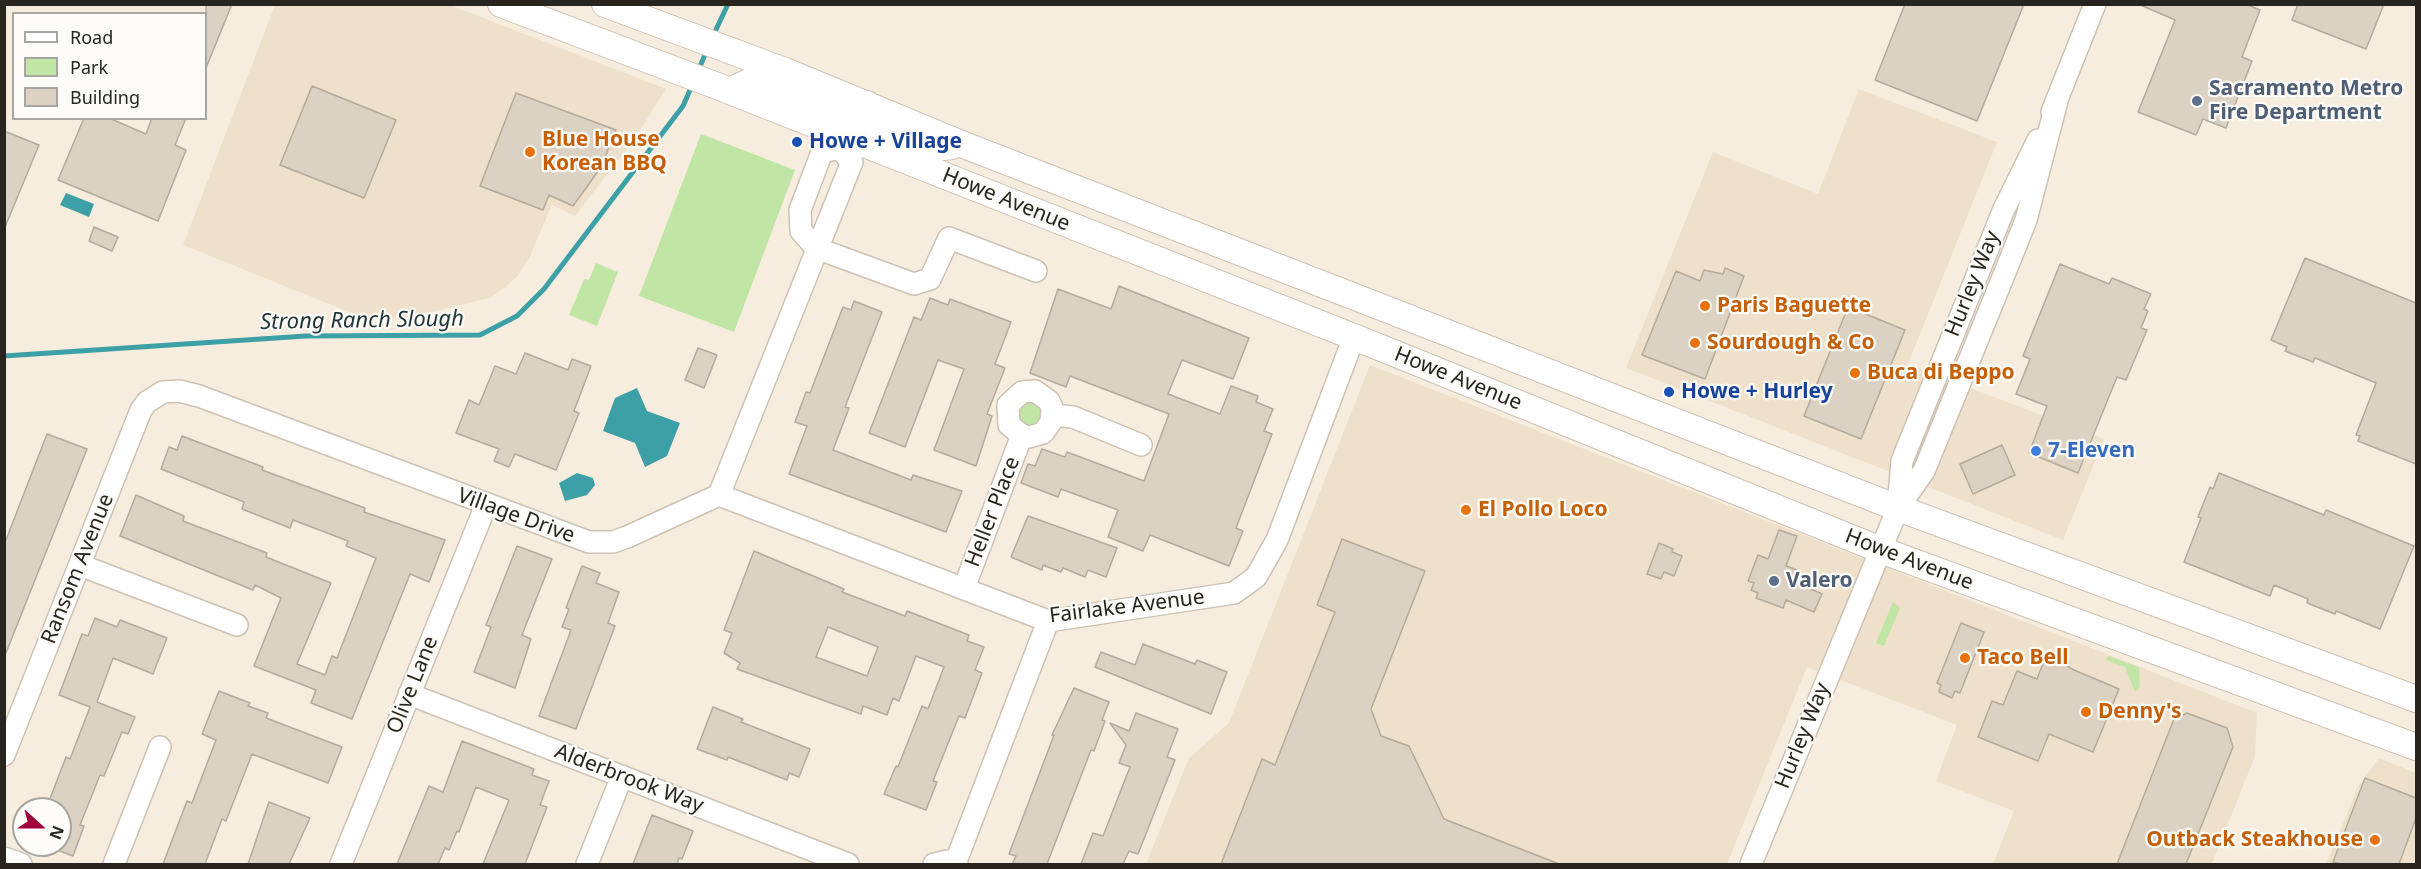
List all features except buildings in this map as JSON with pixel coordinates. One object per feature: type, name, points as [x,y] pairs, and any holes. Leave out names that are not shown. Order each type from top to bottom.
[{"type":"main road","name":"Howe Avenue","points":[[501,4],[721,87],[841,142],[1354,337],[1881,550],[2416,747]]},
{"type":"main road","name":"Howe Avenue","points":[[604,4],[729,50],[964,145],[1898,508],[2416,699]]},
{"type":"main road","points":[[721,87],[753,80],[837,112],[861,110],[867,104]]},
{"type":"main road","points":[[841,142],[856,123],[928,149],[964,145]]},
{"type":"main road","points":[[1354,337],[1381,328],[1397,329],[1470,354],[1486,348]]},
{"type":"street","name":"Hurley Way","points":[[1751,864],[1898,508],[1924,471],[2016,247],[2026,220],[2058,101],[2095,4]]},
{"type":"street","points":[[719,495],[816,248],[852,162],[841,142],[822,152],[800,210],[801,231],[816,248],[914,284],[930,279],[949,238],[1036,271]]},
{"type":"street","name":"Fairlake Avenue","points":[[719,495],[1048,621],[1234,593],[1256,577],[1277,540],[1354,337]]},
{"type":"street","name":"Heller Place","points":[[1028,390],[1040,393],[1049,401],[1053,415],[1043,433],[1029,437],[1022,435],[1013,429],[1007,418],[1008,405],[1016,395],[1028,390]]},
{"type":"street","name":"Village Drive","points":[[163,392],[178,391],[199,396],[573,539],[601,543],[627,537],[719,495]]},
{"type":"street","name":"Ransom Avenue","points":[[4,755],[141,410],[147,402],[163,392]]},
{"type":"street","points":[[1053,415],[1073,417],[1141,445]]},
{"type":"street","name":"Heller Place","points":[[963,588],[1022,435]]},
{"type":"street","name":"Olive Lane","points":[[340,864],[486,505]]},
{"type":"street","points":[[80,565],[237,625]]},
{"type":"street","points":[[934,864],[948,861],[956,864],[1048,621]]},
{"type":"street","name":"Alderbrook Way","points":[[409,694],[622,776],[804,856],[848,864]]},
{"type":"street","points":[[114,864],[160,747]]},
{"type":"street","points":[[587,864],[622,776]]},
{"type":"street","points":[[4,858],[21,864]]},
{"type":"shaded area","points":[[275,5],[450,5],[666,89],[633,141],[575,216],[552,205],[530,256],[518,276],[504,288],[490,298],[406,318],[364,318],[183,245]]},
{"type":"shaded area","points":[[1859,89],[1997,142],[1908,364],[2104,439],[2063,540],[1626,368],[1713,152],[1818,194]]},
{"type":"shaded area","points":[[1370,365],[2257,713],[2255,756],[2212,864],[1993,864],[2014,811],[1936,781],[1957,725],[1807,667],[1727,864],[1146,864],[1189,758],[1229,723]]},
{"type":"shaded area","name":"Outback Steakhouse","points":[[2379,758],[2416,773],[2416,864],[2326,864],[2358,787]]},
{"type":"green space","points":[[701,134],[795,170],[734,332],[639,296]]},
{"type":"green space","points":[[596,263],[618,272],[597,326],[569,315],[584,279],[589,280]]},
{"type":"green space","points":[[1030,402],[1038,406],[1042,414],[1038,422],[1030,426],[1022,422],[1018,414],[1022,406]]},
{"type":"green space","points":[[1893,602],[1900,608],[1884,646],[1876,643]]},
{"type":"green space","points":[[2108,656],[2139,667],[2140,687],[2135,692],[2125,667],[2106,660]]},
{"type":"water","points":[[66,193],[94,204],[89,217],[60,205]]},
{"type":"water","points":[[637,388],[647,411],[680,423],[667,456],[645,467],[635,443],[603,431],[615,398]]},
{"type":"water","points":[[577,473],[593,478],[595,485],[587,495],[565,501],[559,483]]},
{"type":"waterway","name":"Strong Ranch Slough","points":[[713,36],[728,4]]},
{"type":"waterway","name":"Strong Ranch Slough","points":[[698,71],[707,50]]},
{"type":"waterway","name":"Strong Ranch Slough","points":[[4,356],[306,336],[480,335],[517,316],[544,289],[683,106],[693,83]]},
{"type":"place","name":"Sacramento Metro Fire Department","points":[[2197,101]]},
{"type":"place","name":"Howe + Village","points":[[797,142]]},
{"type":"place","name":"Blue House Korean BBQ","points":[[530,152]]},
{"type":"place","name":"Paris Baguette","points":[[1705,306]]},
{"type":"place","name":"Sourdough & Co","points":[[1695,343]]},
{"type":"place","name":"Buca di Beppo","points":[[1855,373]]},
{"type":"place","name":"Howe + Hurley","points":[[1669,392]]},
{"type":"place","name":"7-Eleven","points":[[2036,451]]},
{"type":"place","name":"El Pollo Loco","points":[[1466,510]]},
{"type":"place","name":"Valero","points":[[1774,581]]},
{"type":"place","name":"Taco Bell","points":[[1965,658]]},
{"type":"place","name":"Denny's","points":[[2086,712]]},
{"type":"place","name":"Outback Steakhouse","points":[[2375,840]]}]
